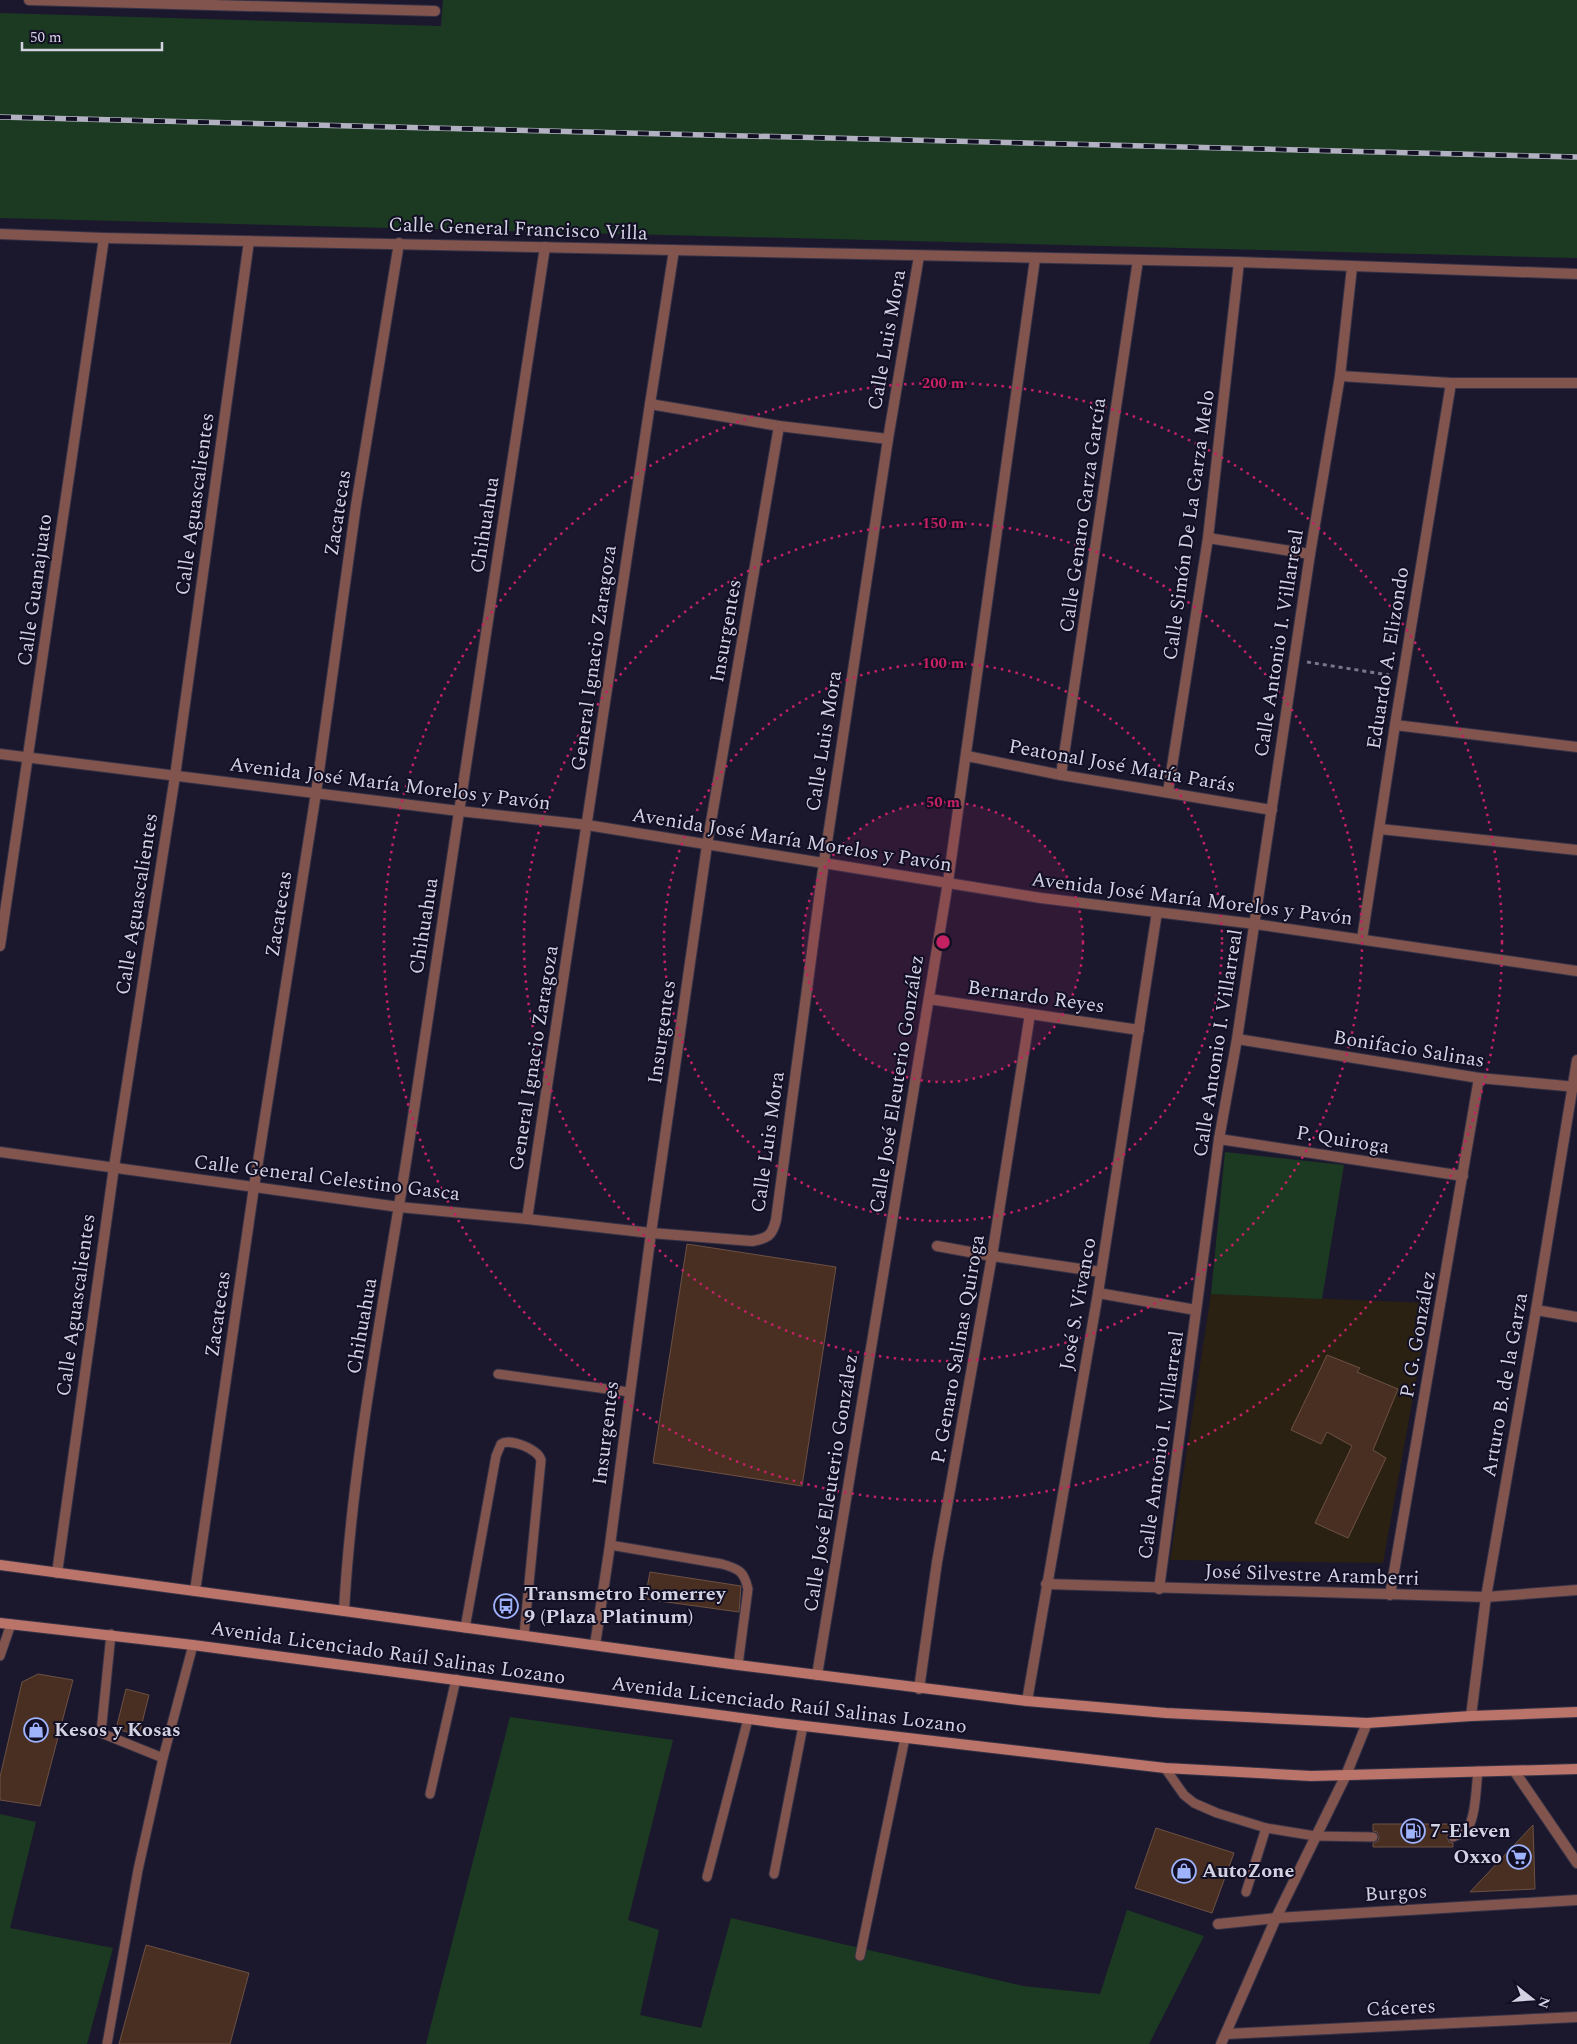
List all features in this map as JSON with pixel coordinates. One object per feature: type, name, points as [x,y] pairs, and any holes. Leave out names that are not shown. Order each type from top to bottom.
[{"type":"main road","name":"Avenida Licenciado Raúl Salinas Lozano","points":[[0,1565],[919,1689],[1027,1701],[1166,1713],[1367,1723],[1471,1716],[1577,1712]]},
{"type":"main road","name":"Avenida Licenciado Raúl Salinas Lozano","points":[[0,1623],[111,1634],[803,1726],[1165,1768],[1302,1776],[1577,1769]]},
{"type":"street","points":[[29,0],[435,11]]},
{"type":"street","name":"Calle General Francisco Villa","points":[[0,234],[104,238],[1239,262],[1577,274]]},
{"type":"street","name":"Calle Guanajuato","points":[[0,946],[104,238]]},
{"type":"street","name":"Calle Aguascalientes","points":[[57,1573],[114,1168],[175,776],[249,241]]},
{"type":"street","name":"Zacatecas","points":[[196,1590],[254,1187],[316,793],[356,504],[399,243]]},
{"type":"street","name":"Chihuahua","points":[[344,1610],[351,1521],[362,1427],[399,1207],[545,247]]},
{"type":"street","name":"General Ignacio Zaragoza","points":[[527,1219],[674,250]]},
{"type":"street","name":"Calle Luis Mora","points":[[773,1232],[824,862],[888,439],[919,256]]},
{"type":"street","name":"Calle José Eleuterio González","points":[[817,1675],[948,882],[1035,259]]},
{"type":"street","name":"Calle Genaro Garza García","points":[[1062,775],[1138,260]]},
{"type":"street","name":"Calle Simón De La Garza Melo","points":[[1168,792],[1208,538],[1239,262]]},
{"type":"street","name":"Calle Antonio I. Villarreal","points":[[1159,1588],[1219,1139],[1237,1039],[1310,554],[1340,376],[1352,267]]},
{"type":"street","points":[[1340,376],[1451,383],[1577,383]]},
{"type":"street","name":"Eduardo A. Elizondo","points":[[1362,939],[1380,829],[1394,725],[1451,383]]},
{"type":"street","points":[[650,404],[779,426],[888,439]]},
{"type":"street","name":"Insurgentes","points":[[595,1645],[610,1545],[650,1233],[707,845],[779,426]]},
{"type":"street","points":[[1208,538],[1310,554]]},
{"type":"street","points":[[1394,725],[1577,747]]},
{"type":"street","name":"Avenida José María Morelos y Pavón","points":[[0,754],[459,812],[587,825],[1041,898],[1255,924],[1577,971]]},
{"type":"street","name":"Peatonal José María Parás","points":[[967,756],[1062,775],[1272,810]]},
{"type":"street","points":[[1380,829],[1577,850]]},
{"type":"street","name":"José S. Vivanco","points":[[1027,1701],[1098,1292],[1157,912]]},
{"type":"street","name":"Bernardo Reyes","points":[[929,999],[1139,1030]]},
{"type":"street","name":"P. Genaro Salinas Quiroga","points":[[919,1689],[937,1562],[992,1256],[1030,1014]]},
{"type":"street","name":"Bonifacio Salinas","points":[[1237,1039],[1479,1078],[1575,1086]]},
{"type":"street","name":"Arturo B. de la Garza","points":[[1471,1716],[1486,1597],[1575,1086],[1577,1060]]},
{"type":"street","name":"P. G. González","points":[[1390,1595],[1479,1078]]},
{"type":"street","name":"P. Quiroga","points":[[1219,1139],[1463,1176]]},
{"type":"street","name":"Calle General Celestino Gasca","points":[[0,1152],[399,1207],[650,1233],[752,1241],[764,1239],[773,1232]]},
{"type":"street","points":[[937,1246],[1101,1272]]},
{"type":"street","points":[[1098,1292],[1196,1310]]},
{"type":"street","points":[[1536,1310],[1577,1317]]},
{"type":"street","name":"José Silvestre Aramberri","points":[[1046,1584],[1486,1597],[1577,1590]]},
{"type":"street","points":[[1221,2044],[1276,1918],[1346,1775],[1367,1723]]},
{"type":"street","points":[[1515,1772],[1577,1864]]},
{"type":"street","name":"Burgos","points":[[1218,1924],[1276,1918],[1577,1900]]},
{"type":"street","name":"Cáceres","points":[[1226,2034],[1577,2017]]},
{"type":"lane","points":[[498,1374],[629,1392]]},
{"type":"lane","points":[[465,1628],[496,1456],[501,1444],[508,1442],[532,1449],[540,1455],[541,1460],[524,1635]]},
{"type":"lane","points":[[610,1545],[722,1564],[737,1569],[746,1577],[748,1589],[738,1665]]},
{"type":"lane","points":[[0,1656],[11,1624]]},
{"type":"lane","points":[[111,1634],[101,1733],[163,1758]]},
{"type":"lane","points":[[107,2044],[138,1870],[163,1758],[193,1645]]},
{"type":"lane","points":[[430,1794],[456,1679]]},
{"type":"lane","points":[[707,1877],[748,1719]]},
{"type":"lane","points":[[774,1874],[803,1726]]},
{"type":"lane","points":[[860,1956],[904,1738]]},
{"type":"lane","points":[[1165,1768],[1184,1795],[1194,1803],[1217,1813],[1266,1828],[1315,1836],[1373,1837]]},
{"type":"lane","points":[[1453,1837],[1463,1833],[1470,1822],[1478,1771]]},
{"type":"lane","points":[[1246,1892],[1266,1828]]},
{"type":"path","points":[[1295,660],[1402,676]]},
{"type":"shaded area","points":[[1211,1294],[1430,1303],[1383,1563],[1170,1560]]},
{"type":"green space","points":[[443,0],[1577,0],[1577,258],[0,218],[0,13],[441,26]]},
{"type":"green space","points":[[1225,1152],[1344,1165],[1322,1299],[1211,1294]]},
{"type":"green space","points":[[510,1717],[673,1740],[628,1920],[659,1930],[640,2015],[701,2028],[731,1918],[1023,1986],[1100,1994],[1127,1910],[1204,1936],[1149,2044],[426,2044]]},
{"type":"green space","points":[[0,1814],[36,1822],[10,1928],[113,1948],[87,2044],[0,2044]]},
{"type":"building","points":[[687,1244],[836,1267],[802,1486],[653,1463]]},
{"type":"building","points":[[1327,1355],[1360,1368],[1357,1372],[1398,1389],[1373,1450],[1386,1458],[1348,1538],[1315,1523],[1352,1446],[1327,1432],[1321,1444],[1291,1430]]},
{"type":"building","points":[[650,1572],[741,1586],[739,1612],[645,1599]]},
{"type":"building","name":"Kesos y Kosas","points":[[38,1674],[73,1680],[40,1806],[0,1800],[0,1777],[22,1682]]},
{"type":"building","points":[[126,1689],[149,1695],[139,1735],[116,1729]]},
{"type":"building","name":"7-Eleven","points":[[1373,1824],[1454,1824],[1454,1830],[1448,1833],[1447,1837],[1449,1842],[1453,1843],[1453,1847],[1373,1847],[1373,1843],[1378,1841],[1379,1837],[1377,1832],[1373,1831]]},
{"type":"building","name":"Oxxo","points":[[1533,1825],[1535,1889],[1470,1892]]},
{"type":"building","name":"AutoZone","points":[[1156,1828],[1234,1853],[1212,1913],[1135,1888]]},
{"type":"building","points":[[146,1945],[249,1973],[230,2044],[119,2044]]},
{"type":"railway","points":[[0,117],[1577,157]]},
{"type":"place","name":"Transmetro Fomerrey 9 (Plaza Platinum)","points":[[506,1606]]},
{"type":"place","name":"Kesos y Kosas","points":[[36,1730]]},
{"type":"place","name":"7-Eleven","points":[[1413,1831]]},
{"type":"place","name":"Oxxo","points":[[1519,1857]]},
{"type":"place","name":"AutoZone","points":[[1184,1871]]}]
